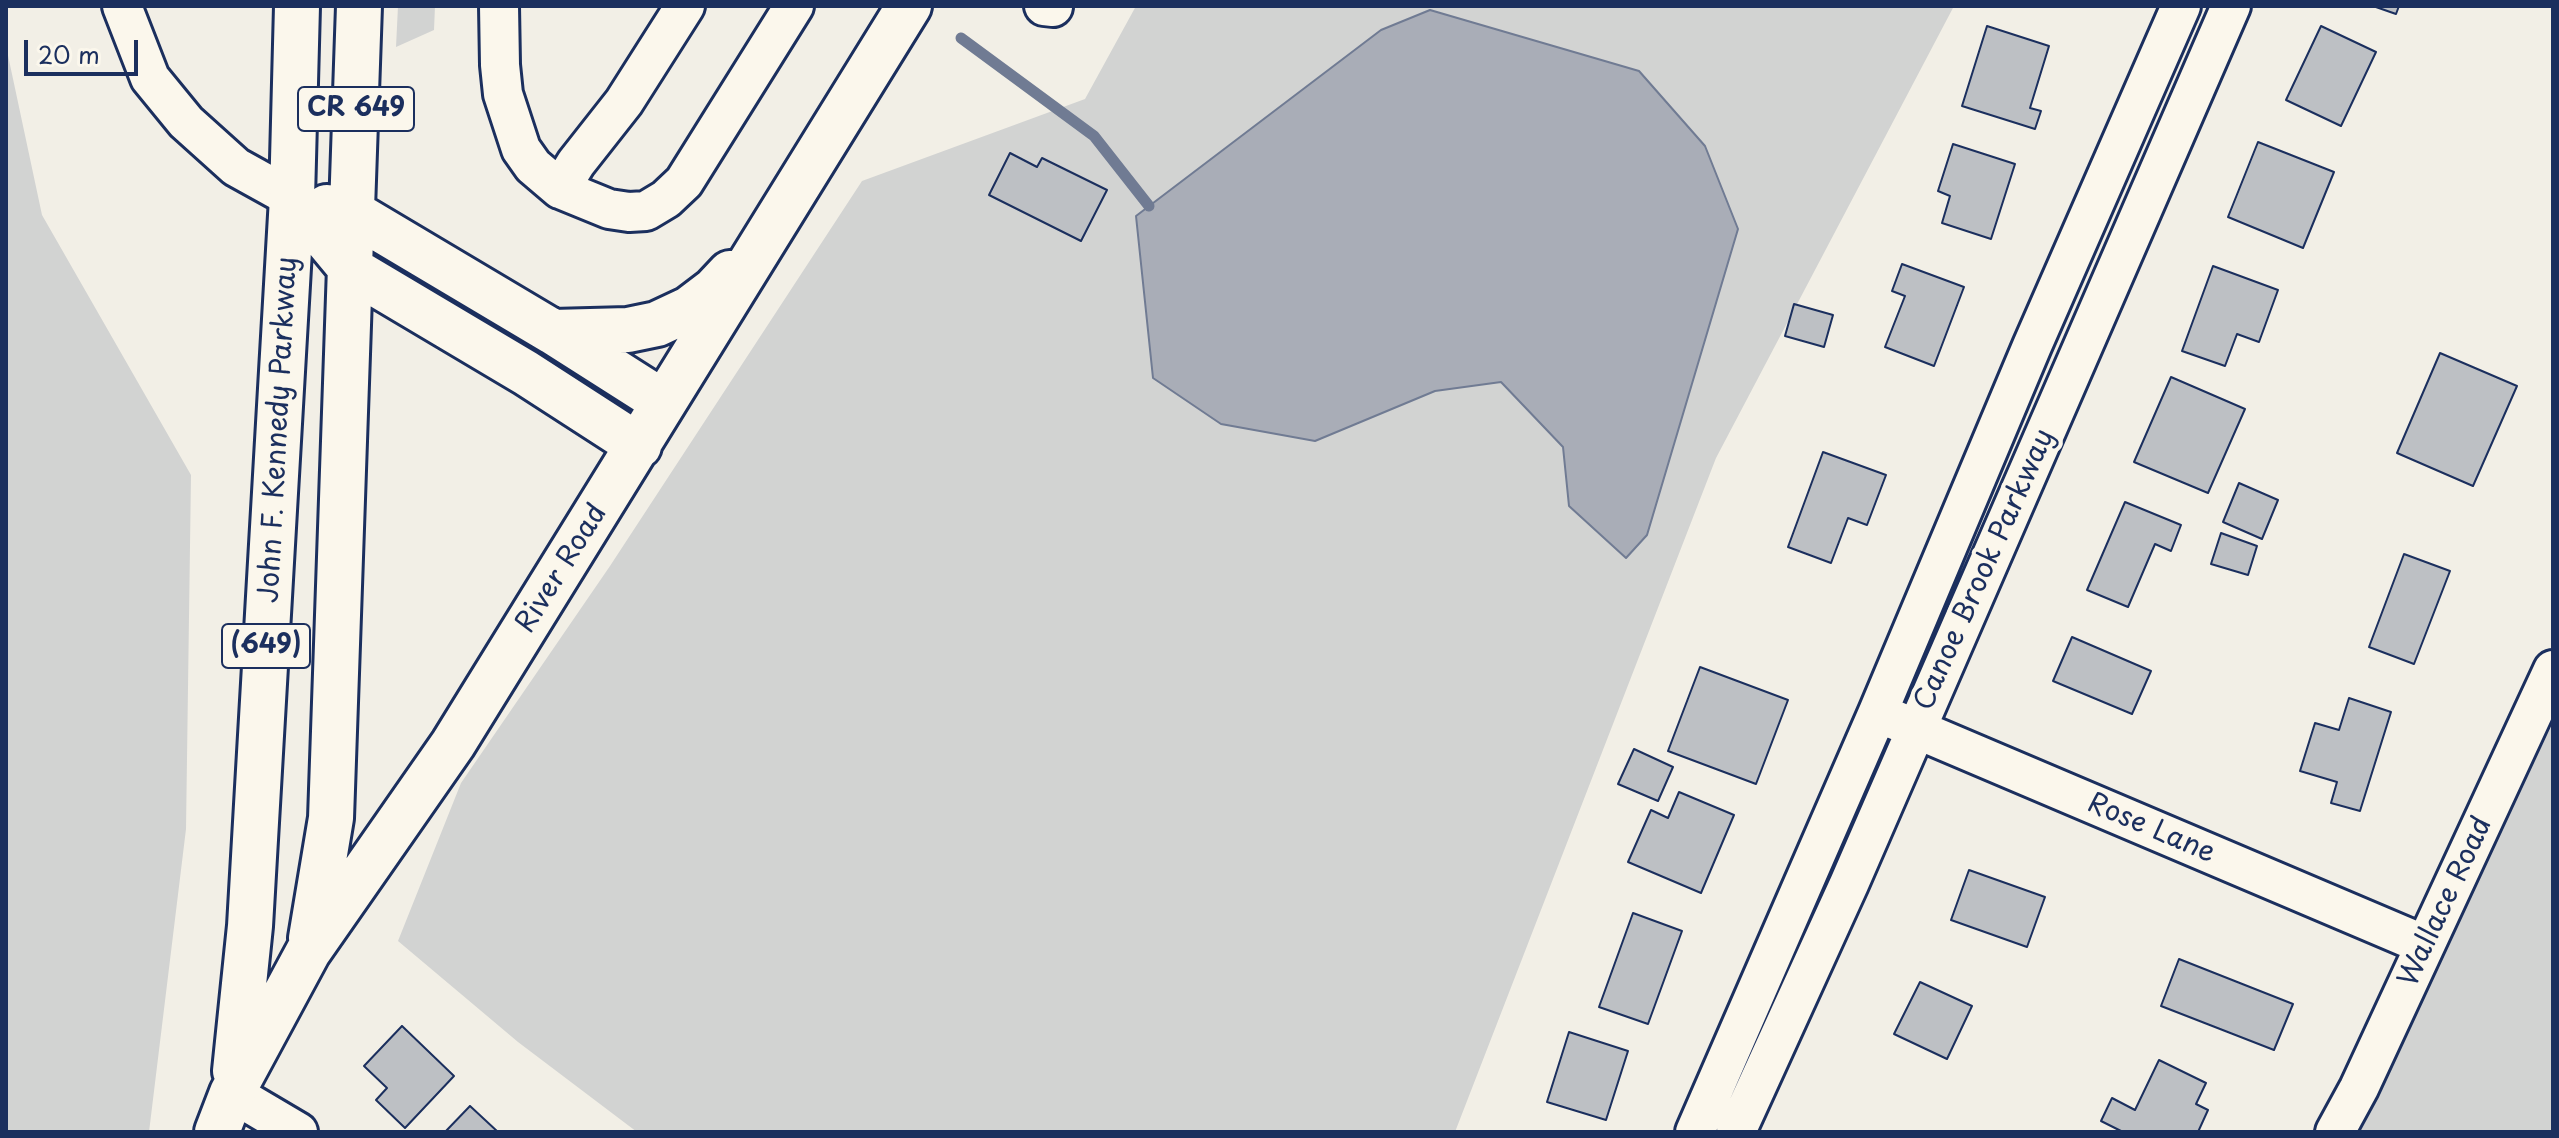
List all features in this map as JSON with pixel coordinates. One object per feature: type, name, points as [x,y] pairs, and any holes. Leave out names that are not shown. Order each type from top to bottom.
[{"type":"main road","name":"John F. Kennedy Parkway","points":[[224,1113],[250,926],[292,198],[297,6]]},
{"type":"main road","name":"CR 649","points":[[353,213],[359,6]]},
{"type":"main road","name":"River Road","points":[[224,1113],[308,952],[453,744],[909,6]]},
{"type":"main road","points":[[292,198],[353,213],[553,332],[663,402]]},
{"type":"main road","points":[[292,198],[351,269],[526,373],[639,446]]},
{"type":"main road","name":"(649)","points":[[308,952],[331,818],[353,213]]},
{"type":"main road","points":[[553,332],[628,330],[657,324],[689,309],[714,290],[780,217]]},
{"type":"street","points":[[122,6],[150,78],[186,122],[236,167],[292,198]]},
{"type":"street","points":[[560,189],[576,163],[624,102],[685,6]]},
{"type":"street","points":[[499,15],[503,94],[521,149],[533,166],[560,189],[609,209],[629,212],[646,211],[666,199],[684,182],[794,6]]},
{"type":"street","name":"Canoe Brook Parkway","points":[[1695,1132],[2181,6]]},
{"type":"street","name":"Canoe Brook Parkway","points":[[1736,1132],[1849,884],[2231,6]]},
{"type":"street","name":"Wallace Road","points":[[2347,1124],[2425,945],[2553,670]]},
{"type":"street","name":"Rose Lane","points":[[1878,712],[2425,945]]},
{"type":"street","points":[[224,1113],[298,1132]]},
{"type":"shaded area","points":[[398,6],[435,6],[434,30],[396,47]]},
{"type":"shaded area","points":[[1136,6],[1954,6],[1716,458],[1455,1132],[637,1132],[518,1042],[398,941],[461,783],[610,566],[862,181],[1085,99]]},
{"type":"shaded area","points":[[1430,10],[1639,71],[1705,146],[1738,229],[1647,535],[1626,558],[1569,506],[1563,447],[1501,382],[1435,391],[1315,441],[1221,424],[1153,378],[1136,216],[1381,30]]},
{"type":"shaded area","points":[[6,46],[42,215],[191,475],[186,829],[149,1132],[6,1132]]},
{"type":"shaded area","points":[[2553,723],[2553,1132],[2352,1132]]},
{"type":"building","points":[[2373,6],[2399,6],[2396,14]]},
{"type":"building","points":[[1987,26],[2049,46],[2030,108],[2041,111],[2035,129],[1962,106]]},
{"type":"building","points":[[2321,26],[2376,52],[2341,126],[2286,100]]},
{"type":"building","points":[[2258,142],[2334,172],[2303,248],[2228,217]]},
{"type":"building","points":[[1953,144],[2015,164],[1991,239],[1942,223],[1950,196],[1938,191]]},
{"type":"building","points":[[1010,153],[1037,167],[1042,158],[1107,190],[1081,241],[989,195]]},
{"type":"building","points":[[1902,264],[1964,287],[1934,366],[1885,347],[1905,296],[1892,291]]},
{"type":"building","points":[[2213,266],[2278,290],[2259,342],[2237,334],[2225,366],[2182,351]]},
{"type":"building","points":[[1794,304],[1833,315],[1824,347],[1785,336]]},
{"type":"building","points":[[2440,353],[2517,386],[2473,486],[2397,453]]},
{"type":"building","points":[[2171,377],[2245,409],[2208,493],[2134,462]]},
{"type":"building","points":[[1823,452],[1886,475],[1867,525],[1848,518],[1831,563],[1788,547]]},
{"type":"building","points":[[2239,483],[2278,500],[2262,539],[2223,522]]},
{"type":"building","points":[[2125,502],[2181,525],[2171,551],[2155,544],[2128,607],[2087,590]]},
{"type":"building","points":[[2221,533],[2257,546],[2248,575],[2211,564]]},
{"type":"building","points":[[2404,554],[2450,571],[2414,664],[2369,647]]},
{"type":"building","points":[[2072,637],[2151,671],[2132,714],[2053,681]]},
{"type":"building","points":[[1700,667],[1788,700],[1756,784],[1668,751]]},
{"type":"building","points":[[2349,698],[2391,712],[2360,811],[2331,803],[2337,782],[2300,771],[2315,723],[2339,730]]},
{"type":"building","points":[[1634,749],[1673,767],[1658,801],[1618,784]]},
{"type":"building","points":[[1679,792],[1734,815],[1701,893],[1628,862],[1651,810],[1668,818]]},
{"type":"building","points":[[1969,870],[2045,897],[2027,947],[1951,920]]},
{"type":"building","points":[[1633,913],[1682,931],[1648,1024],[1599,1007]]},
{"type":"building","points":[[2179,959],[2293,1004],[2274,1050],[2161,1006]]},
{"type":"building","points":[[1920,982],[1972,1006],[1947,1059],[1894,1034]]},
{"type":"building","points":[[402,1026],[454,1076],[405,1128],[376,1100],[387,1088],[364,1066]]},
{"type":"building","points":[[1569,1032],[1628,1051],[1606,1120],[1547,1102]]},
{"type":"building","points":[[2159,1060],[2206,1083],[2196,1104],[2208,1110],[2198,1132],[2123,1132],[2101,1121],[2112,1098],[2135,1110]]},
{"type":"building","points":[[470,1106],[498,1132],[445,1132]]},
{"type":"waterway","points":[[961,38],[1094,136],[1149,206]]}]
